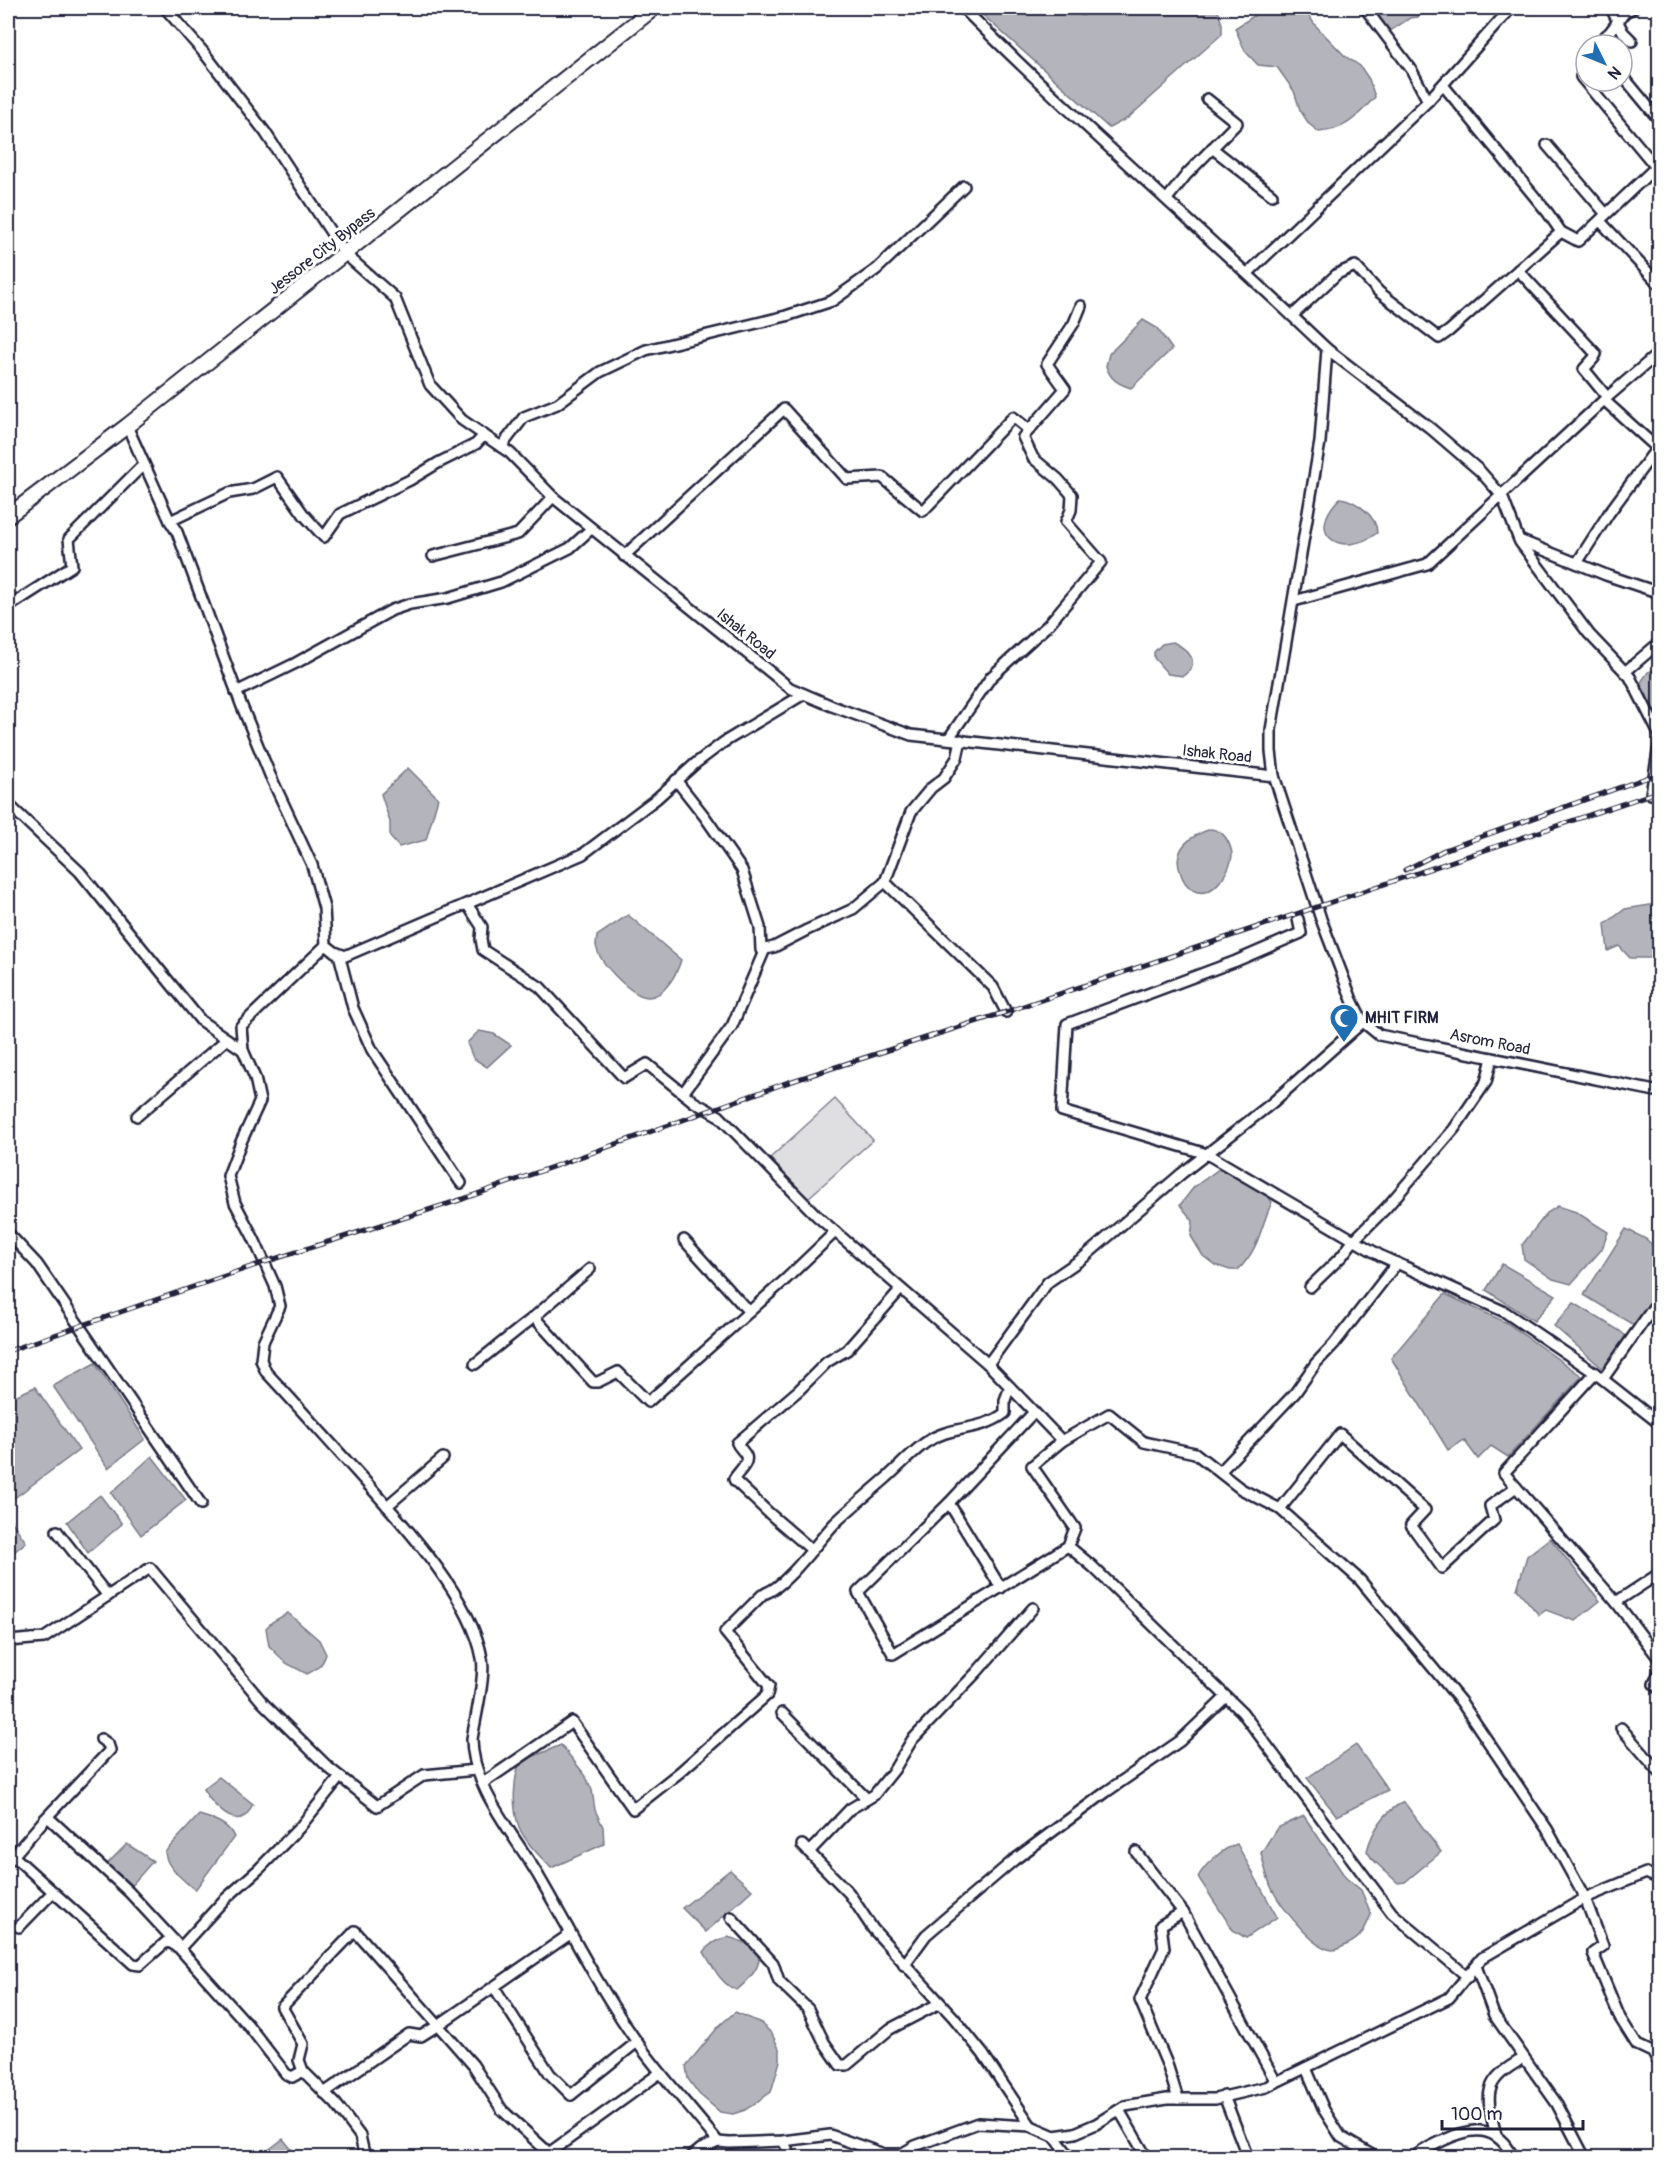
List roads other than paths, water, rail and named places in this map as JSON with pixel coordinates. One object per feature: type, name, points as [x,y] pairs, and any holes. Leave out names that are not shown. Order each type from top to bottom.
[{"type":"highway","name":"Jessore City Bypass","points":[[8,516],[127,426],[654,8]]},
{"type":"street","name":"Ishak Road","points":[[165,8],[206,54],[265,132],[345,254],[395,298],[430,385],[462,420],[510,453],[553,497],[591,529],[790,688],[911,735],[1274,776]]},
{"type":"street","points":[[963,8],[1062,105],[1248,273],[1327,349],[1430,428],[1480,471],[1502,496],[1519,540],[1589,634],[1629,677],[1659,738],[1651,794]]},
{"type":"street","points":[[1365,8],[1410,69],[1428,101]]},
{"type":"street","points":[[1248,273],[1428,101],[1511,8]]},
{"type":"street","points":[[1611,8],[1624,33]]},
{"type":"street","points":[[1609,33],[1626,9]]},
{"type":"street","points":[[1443,85],[1561,232],[1578,241],[1658,165],[1595,93]]},
{"type":"street","points":[[1634,88],[1659,121]]},
{"type":"street","points":[[1167,199],[1186,174],[1237,123],[1207,99]]},
{"type":"street","points":[[1547,145],[1603,218],[1659,285]]},
{"type":"street","points":[[1212,148],[1272,195]]},
{"type":"street","points":[[501,447],[524,417],[557,404],[600,372],[646,350],[786,316],[832,301],[877,269],[964,186]]},
{"type":"street","points":[[1292,316],[1338,274],[1355,266],[1379,291],[1438,338],[1449,331],[1561,232]]},
{"type":"street","points":[[1518,270],[1596,354],[1584,369],[1606,399],[1657,448],[1609,513],[1577,563]]},
{"type":"street","points":[[949,738],[991,677],[1048,625],[1101,562],[1066,522],[1071,510],[1072,495],[1058,479],[1033,458],[1023,437],[1065,389],[1047,364],[1074,324],[1081,306]]},
{"type":"street","points":[[988,1364],[1048,1282],[1083,1258],[1272,1103],[1363,1022],[1352,1000],[1319,913],[1274,776],[1271,751],[1271,730],[1320,442],[1327,349]]},
{"type":"street","points":[[1294,601],[1427,564],[1606,399],[1658,358]]},
{"type":"street","points":[[624,556],[784,409],[847,479],[882,477],[923,511],[1013,417],[1029,430]]},
{"type":"street","points":[[127,426],[177,532],[236,692],[270,775],[312,865],[324,908],[326,945],[241,1026],[243,1050],[255,1078],[260,1101],[240,1142],[228,1176],[235,1203],[276,1286],[280,1306],[264,1342],[261,1360],[266,1372],[387,1506],[424,1551],[466,1614],[479,1642],[483,1660],[472,1739],[476,1770],[570,1934],[637,2042],[718,2142]]},
{"type":"street","points":[[170,521],[229,493],[253,489],[277,477],[304,515],[324,537],[340,514],[476,444],[484,435]]},
{"type":"street","points":[[8,607],[72,566],[69,539],[144,464]]},
{"type":"street","points":[[433,556],[518,534],[553,497]]},
{"type":"street","points":[[236,692],[297,663],[392,610],[410,604],[448,598],[511,577],[570,548],[591,529]]},
{"type":"street","points":[[1519,540],[1659,593]]},
{"type":"street","points":[[1624,672],[1659,642]]},
{"type":"street","points":[[326,945],[345,956],[583,854],[656,799],[724,742],[804,694]]},
{"type":"street","points":[[676,780],[742,870],[760,927],[761,950],[853,909],[885,882],[911,812],[931,788],[944,777],[957,758],[961,740]]},
{"type":"street","points":[[8,804],[80,872],[201,1022],[243,1050]]},
{"type":"street","points":[[885,882],[993,987],[1006,1012]]},
{"type":"street","points":[[467,904],[482,927],[483,950],[540,987],[624,1077],[647,1064],[708,1112],[719,1116],[817,1216],[988,1364],[1062,1441]]},
{"type":"street","points":[[1298,919],[1301,933],[1236,961],[1067,1024],[1062,1111],[1207,1154],[1397,1263],[1505,1312],[1595,1373],[1659,1424]]},
{"type":"street","points":[[683,1093],[732,1026],[765,949]]},
{"type":"street","points":[[339,954],[353,1008],[372,1050],[461,1183]]},
{"type":"street","name":"Asrom Road","points":[[1363,1022],[1378,1035],[1659,1092]]},
{"type":"street","points":[[137,1116],[227,1039]]},
{"type":"street","points":[[1310,1287],[1386,1208],[1454,1129],[1486,1082],[1492,1058]]},
{"type":"street","points":[[534,1317],[593,1382],[598,1382],[618,1372],[648,1402],[835,1232]]},
{"type":"street","points":[[8,1233],[37,1264],[201,1504]]},
{"type":"street","points":[[684,1240],[749,1312]]},
{"type":"street","points":[[1220,1472],[1295,1393],[1316,1363],[1334,1344],[1397,1263]]},
{"type":"street","points":[[476,1364],[590,1269]]},
{"type":"street","points":[[812,1550],[735,1481],[737,1474],[747,1461],[747,1457],[737,1443],[799,1390],[827,1362],[848,1350],[900,1290]]},
{"type":"street","points":[[1603,1379],[1659,1298]]},
{"type":"street","points":[[1595,1373],[1504,1473],[1616,1602],[1659,1660]]},
{"type":"street","points":[[483,1783],[572,1722],[633,1809],[680,1772],[767,1695],[769,1686],[725,1632],[764,1594],[772,1591],[836,1523],[926,1443],[947,1430],[974,1427],[996,1420],[1005,1413],[1005,1400],[1010,1387]]},
{"type":"street","points":[[1034,1412],[949,1503],[858,1592],[893,1654],[1068,1546],[1076,1527],[1032,1466],[1062,1441],[1109,1414],[1144,1442],[1195,1453],[1241,1489],[1280,1509],[1360,1580],[1462,1703],[1547,1829],[1585,1898],[1603,1946],[1593,1953],[1620,2018],[1637,2045],[1652,2052],[1659,2064]]},
{"type":"street","points":[[1280,1509],[1340,1434],[1425,1510],[1411,1525],[1442,1568],[1494,1520],[1490,1506],[1516,1487]]},
{"type":"street","points":[[387,1506],[443,1458]]},
{"type":"street","points":[[949,1503],[1001,1588]]},
{"type":"street","points":[[57,1531],[108,1596]]},
{"type":"street","points":[[1068,1546],[1092,1566],[1242,1712],[1392,1913],[1468,1977]]},
{"type":"street","points":[[8,1641],[44,1638],[150,1568],[263,1702],[340,1777],[377,1806],[424,1775],[476,1770]]},
{"type":"street","points":[[1616,1602],[1659,1573]]},
{"type":"street","points":[[809,1852],[850,1809],[874,1795],[894,1770],[912,1740],[976,1673],[1033,1608]]},
{"type":"street","points":[[1659,1670],[1654,1684],[1659,1690]]},
{"type":"street","points":[[904,1965],[927,1935],[1014,1860],[1180,1741],[1226,1697]]},
{"type":"street","points":[[782,1713],[867,1799]]},
{"type":"street","points":[[1621,1728],[1659,1773]]},
{"type":"street","points":[[101,1739],[108,1744],[110,1750],[9,1856],[133,1964],[140,1965],[166,1942],[179,1948],[239,2015],[286,2074],[292,2077],[303,2071]]},
{"type":"street","points":[[45,1819],[50,1819],[129,1892],[179,1946],[182,1946],[223,1901],[260,1868],[300,1827],[340,1777]]},
{"type":"street","points":[[802,1845],[849,1893],[873,1929],[983,2054],[1031,2126]]},
{"type":"street","points":[[1136,1852],[1183,1912],[1276,2082]]},
{"type":"street","points":[[1054,2136],[1075,2133],[1096,2124],[1125,2106],[1178,2099],[1215,2099],[1266,2087],[1449,1998],[1482,1958],[1585,1898],[1646,1873],[1659,1879]]},
{"type":"street","points":[[19,1927],[52,1892]]},
{"type":"street","points":[[1178,2099],[1167,2064],[1140,2000],[1164,1948],[1161,1925],[1183,1912]]},
{"type":"street","points":[[731,1917],[773,1963],[779,1981],[808,2009],[824,2042],[840,2065],[847,2065],[890,2029],[940,2003]]},
{"type":"street","points":[[365,2157],[360,2136],[336,2104],[303,2071],[299,2060],[303,2044],[282,2007],[355,1931],[473,2065],[502,2110],[546,2155],[660,2073]]},
{"type":"street","points":[[324,2093],[409,2034],[421,2036],[437,2026],[570,1934]]},
{"type":"street","points":[[1476,1966],[1494,2015],[1557,2104],[1585,2157]]},
{"type":"street","points":[[494,1987],[550,2074],[572,2095],[637,2042]]},
{"type":"street","points":[[1514,2157],[1496,2135],[1488,2101],[1491,2088],[1501,2071],[1524,2058]]},
{"type":"street","points":[[1306,2068],[1324,2110],[1341,2137],[1377,2157]]},
{"type":"street","points":[[1224,2096],[1248,2157]]},
{"type":"street","points":[[1119,2110],[1148,2157]]},
{"type":"street","points":[[690,2157],[701,2149],[718,2142],[729,2144],[783,2141],[830,2135],[884,2154],[901,2154],[915,2146],[978,2123],[1031,2126],[1054,2136],[1071,2157]]},
{"type":"street","points":[[1413,2157],[1453,2136],[1476,2129],[1496,2135]]},
{"type":"street","points":[[783,2141],[792,2157]]},
{"type":"railway","points":[[1405,870],[1444,850],[1660,773]]},
{"type":"railway","points":[[8,1351],[265,1262],[463,1199],[783,1084],[1006,1012],[1660,791]]},
{"type":"place","name":"MHIT FIRM","points":[[1344,1044]]}]
